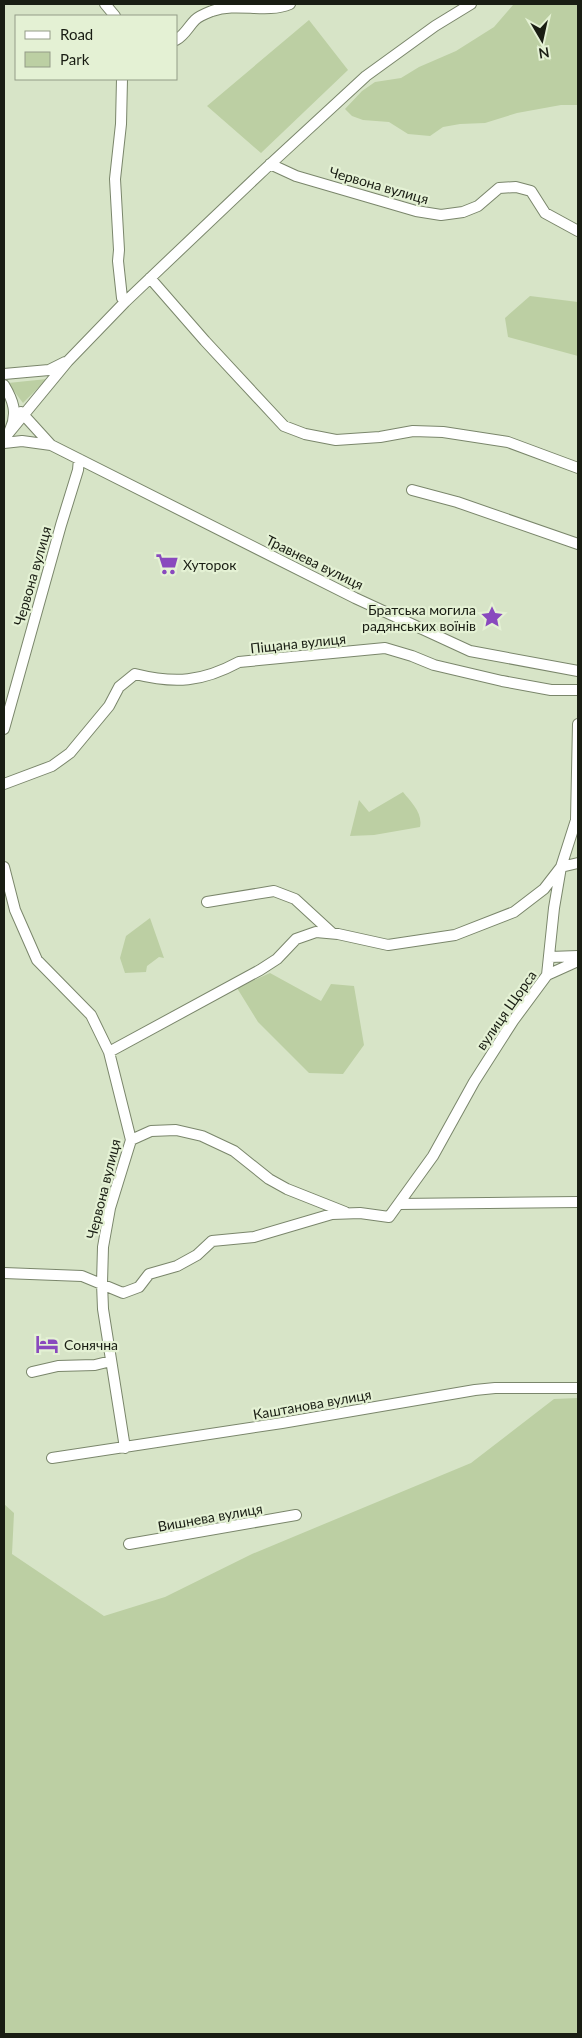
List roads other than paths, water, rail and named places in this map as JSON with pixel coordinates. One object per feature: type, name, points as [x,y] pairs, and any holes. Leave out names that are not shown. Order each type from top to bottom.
[{"type":"street","points":[[105,4],[114,15]]},
{"type":"street","points":[[178,39],[183,36],[196,19],[212,11],[230,6],[265,8],[290,4]]},
{"type":"street","points":[[5,439],[68,361],[125,302],[270,164],[366,76],[435,26],[471,4]]},
{"type":"street","points":[[124,82],[114,179],[120,250],[118,261],[122,298],[125,302]]},
{"type":"street","name":"Червона вулиця","points":[[270,164],[296,176],[416,211],[441,215],[464,212],[478,206],[498,188],[516,187],[531,191],[545,213],[578,231]]},
{"type":"street","points":[[150,278],[284,426],[305,434],[336,440],[380,437],[413,432],[442,432],[508,442],[578,468]]},
{"type":"street","points":[[4,374],[49,370],[68,361]]},
{"type":"street","points":[[4,385],[24,416],[51,445]]},
{"type":"street","points":[[5,439],[14,419],[13,401]]},
{"type":"street","points":[[5,439],[51,445]]},
{"type":"street","name":"Травнева вулиця","points":[[51,445],[355,598],[470,651],[578,672]]},
{"type":"street","name":"Червона вулиця","points":[[4,729],[78,470],[79,460]]},
{"type":"street","points":[[412,490],[457,502],[578,544]]},
{"type":"street","name":"Піщана вулиця","points":[[4,784],[52,766],[70,753],[110,706],[119,687],[135,674],[154,679],[184,681],[221,672],[239,662],[385,648],[434,665],[502,682],[551,690],[578,690]]},
{"type":"street","name":"вулиця Щорса","points":[[4,1274],[82,1276],[123,1293],[139,1287],[149,1274],[177,1266],[197,1255],[212,1241],[254,1237],[332,1214],[390,1217],[433,1156],[457,1111],[508,1029],[547,975],[554,908],[561,867],[576,820],[578,724]]},
{"type":"street","points":[[109,1052],[260,970],[277,959],[296,939],[316,932],[332,933],[388,945],[455,935],[514,912],[544,889],[561,867],[578,862]]},
{"type":"street","name":"Червона вулиця","points":[[4,866],[15,910],[37,960],[91,1015],[109,1052],[131,1140],[110,1208],[103,1247],[102,1283],[103,1309],[125,1448]]},
{"type":"street","points":[[207,902],[274,891],[295,899],[332,933]]},
{"type":"street","points":[[550,957],[576,962]]},
{"type":"street","points":[[547,975],[576,962]]},
{"type":"street","name":"вулиця Щорса","points":[[131,1140],[151,1131],[176,1130],[202,1136],[234,1151],[263,1175],[287,1189],[349,1214]]},
{"type":"street","points":[[399,1204],[578,1202]]},
{"type":"street","points":[[32,1372],[58,1366],[95,1365],[112,1361]]},
{"type":"street","name":"Каштанова вулиця","points":[[52,1458],[125,1448],[475,1390],[495,1388],[578,1388]]},
{"type":"street","name":"Вишнева вулиця","points":[[129,1544],[296,1515]]},
{"type":"place","name":"Хуторок","points":[[167,564]]},
{"type":"place","name":"Братська могила радянських воїнів","points":[[492,617]]},
{"type":"place","name":"Сонячна","points":[[47,1344]]}]
